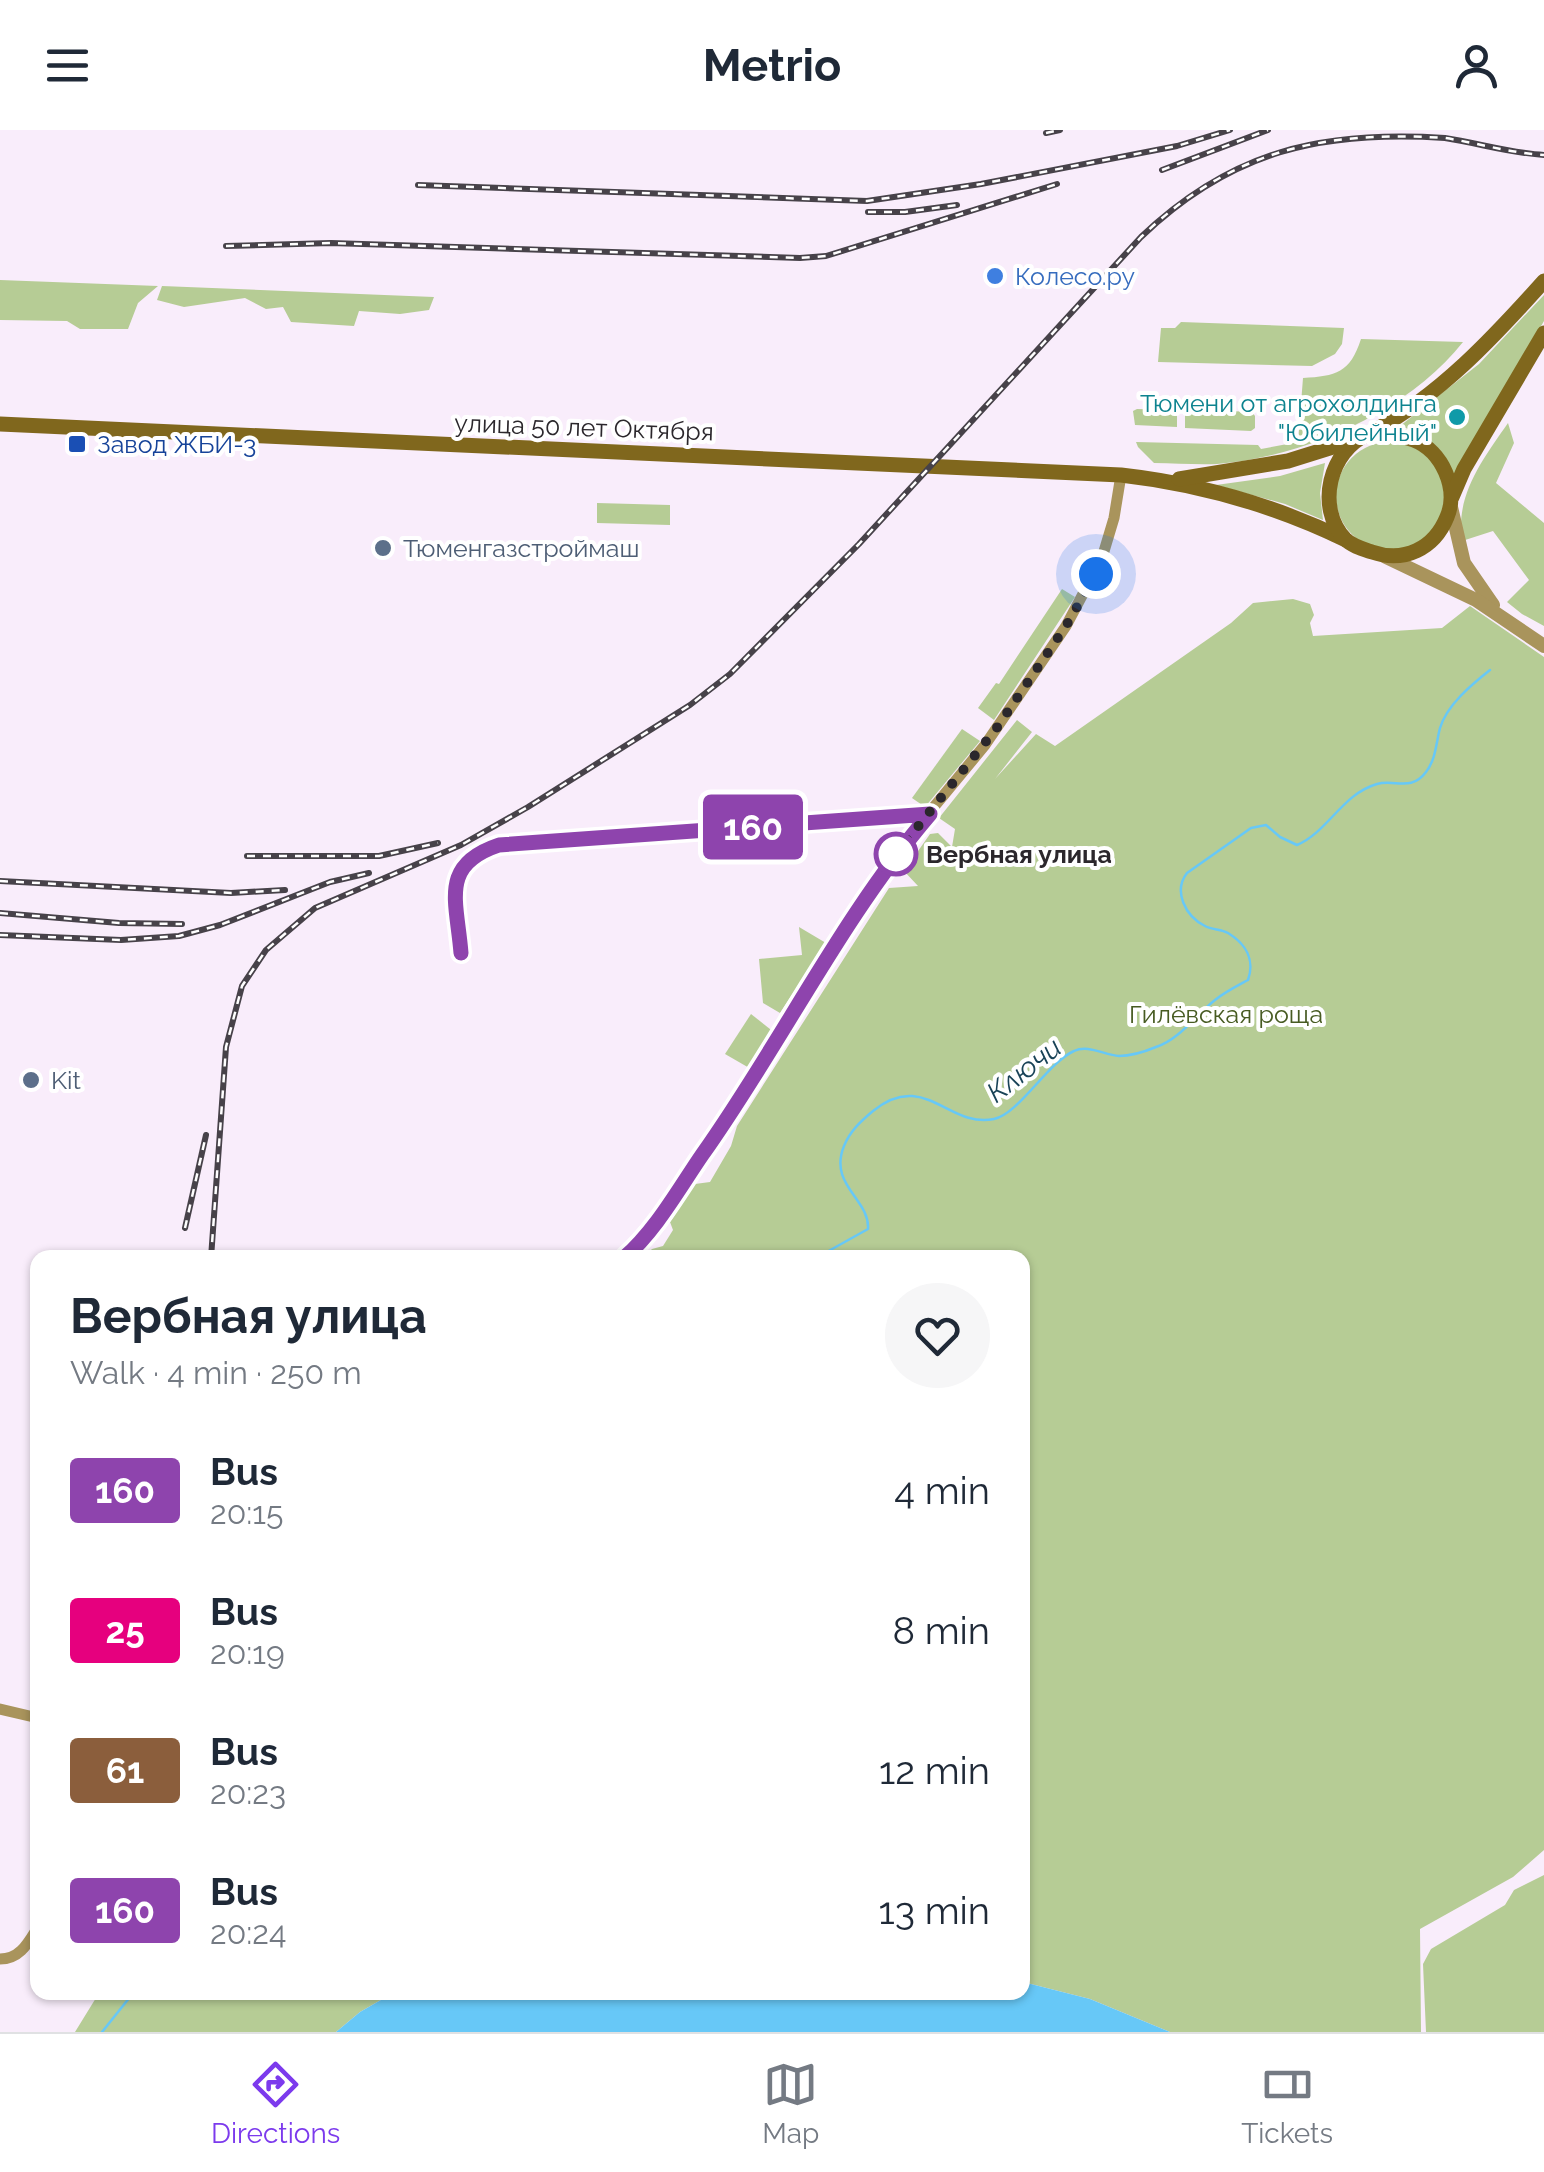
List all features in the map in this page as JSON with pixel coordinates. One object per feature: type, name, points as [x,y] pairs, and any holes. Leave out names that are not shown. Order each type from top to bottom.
[{"type":"main road","points":[[1166,481],[1288,461],[1363,436],[1408,411],[1452,376],[1544,280]]},
{"type":"main road","points":[[1166,481],[1241,498],[1385,556],[1402,556],[1422,548],[1438,534],[1464,469],[1544,333]]},
{"type":"main road","name":"улица 50 лет Октября","points":[[0,424],[1166,481]]},
{"type":"main road","points":[[1346,540],[1334,518],[1331,479],[1340,459],[1363,436],[1396,435],[1422,444],[1441,465],[1451,502]]},
{"type":"street","points":[[633,1250],[710,1145],[884,870],[996,729],[1076,609],[1102,558],[1121,476]]},
{"type":"street","points":[[1451,502],[1464,563],[1476,585],[1506,620]]},
{"type":"street","points":[[1385,556],[1453,588],[1544,646]]},
{"type":"street","points":[[461,953],[456,893],[459,870],[478,852],[499,845],[930,814]]},
{"type":"street","points":[[0,1709],[30,1716]]},
{"type":"street","points":[[0,1959],[11,1958],[30,1940]]},
{"type":"green space","points":[[0,280],[158,286],[138,303],[128,329],[80,329],[67,321],[0,320]]},
{"type":"green space","points":[[162,286],[434,297],[429,310],[400,314],[359,311],[354,326],[291,322],[283,307],[266,309],[245,298],[184,307],[157,300]]},
{"type":"green space","points":[[1544,295],[1544,321],[1455,477],[1434,444],[1400,426],[1479,364]]},
{"type":"green space","points":[[1181,322],[1344,328],[1342,344],[1335,354],[1312,366],[1158,362],[1161,328],[1175,328]]},
{"type":"green space","points":[[1361,339],[1463,342],[1414,390],[1384,410],[1319,441],[1250,460],[1217,464],[1154,463],[1138,447],[1136,442],[1258,445],[1261,449],[1298,442],[1303,378],[1324,376],[1347,366]]},
{"type":"green space","points":[[1185,409],[1252,412],[1255,428],[1185,428]]},
{"type":"green space","points":[[1177,410],[1177,427],[1135,425],[1133,411]]},
{"type":"green space","points":[[1508,423],[1514,443],[1496,483],[1544,523],[1544,626],[1507,602],[1529,580],[1493,531],[1462,541],[1467,493]]},
{"type":"green space","points":[[1390,442],[1411,446],[1428,458],[1440,475],[1444,496],[1440,517],[1428,534],[1411,546],[1390,550],[1369,546],[1352,534],[1340,517],[1336,496],[1340,475],[1352,458],[1369,446]]},
{"type":"green space","points":[[1325,463],[1320,493],[1323,520],[1285,504],[1216,485],[1280,476]]},
{"type":"green space","points":[[597,503],[670,505],[670,525],[597,523]]},
{"type":"green space","points":[[1062,589],[1075,597],[994,720],[978,708],[999,684]]},
{"type":"green space","name":"Гилёвская роща","points":[[1293,599],[1310,604],[1313,636],[1442,628],[1470,606],[1544,657],[1544,1850],[1513,1877],[1420,1929],[1421,2032],[1170,2032],[1090,1999],[1030,1984],[1030,1250],[651,1250],[663,1246],[673,1230],[670,1222],[695,1184],[710,1182],[731,1146],[737,1126],[889,888],[918,886],[904,871],[930,834],[938,833],[952,847],[955,829],[939,818],[1017,720],[1032,732],[995,779],[1036,734],[1055,746],[1231,623],[1253,603]]},
{"type":"green space","points":[[962,729],[980,741],[925,807],[912,798]]},
{"type":"green space","points":[[799,927],[826,943],[780,1013],[763,1003],[759,959],[802,955]]},
{"type":"green space","points":[[751,1014],[775,1033],[751,1069],[725,1054]]},
{"type":"green space","points":[[1544,1875],[1544,2032],[1426,2032],[1423,1964],[1431,1949],[1505,1905],[1514,1890]]},
{"type":"green space","points":[[95,2000],[381,2000],[336,2032],[75,2032]]},
{"type":"water","points":[[1030,1984],[1090,1999],[1170,2032],[336,2032],[381,2000],[1030,2000]]},
{"type":"waterway","name":"Ключи","points":[[830,1250],[868,1229],[863,1209],[841,1171],[841,1160],[849,1136],[873,1111],[907,1096],[978,1120],[994,1119],[1013,1108],[1074,1051],[1085,1049],[1124,1056],[1164,1044],[1180,1033],[1219,997],[1248,980],[1250,973],[1249,959],[1240,942],[1198,922],[1187,910],[1181,895],[1187,873],[1251,828],[1266,825],[1297,845],[1365,789],[1384,783],[1415,782],[1432,762],[1448,711],[1490,670]]},
{"type":"waterway","name":"Ключи","points":[[102,2032],[128,2000]]},
{"type":"railway","points":[[1046,133],[1060,130]]},
{"type":"railway","points":[[418,185],[867,201],[981,184],[1177,146],[1230,130]]},
{"type":"railway","points":[[1162,170],[1268,130]]},
{"type":"railway","points":[[212,1250],[226,1047],[242,986],[266,950],[315,908],[461,845],[690,705],[730,674],[859,544],[1141,237],[1209,184],[1280,152],[1358,138],[1445,138],[1544,155]]},
{"type":"railway","points":[[226,246],[331,243],[800,258],[826,256],[1057,184]]},
{"type":"railway","points":[[868,212],[957,205]]},
{"type":"railway","points":[[247,856],[379,856],[438,843]]},
{"type":"railway","points":[[0,935],[121,940],[179,936],[220,925],[330,882],[369,873]]},
{"type":"railway","points":[[0,881],[231,893],[285,890]]},
{"type":"railway","points":[[0,913],[182,924]]},
{"type":"railway","points":[[185,1228],[206,1135]]},
{"type":"bus line","name":"160","points":[[461,953],[456,893],[459,870],[478,852],[499,845],[930,814],[884,870],[710,1145],[633,1250]]},
{"type":"place","name":"Колесо.ру","points":[[995,276]]},
{"type":"place","name":"Тюмени от агрохолдинга \"Юбилейный\"","points":[[1457,417]]},
{"type":"place","name":"Завод ЖБИ-3","points":[[77,444]]},
{"type":"place","name":"Тюменгазстроймаш","points":[[383,548]]},
{"type":"place","name":"Вербная улица","points":[[896,854]]},
{"type":"place","name":"Kit","points":[[31,1080]]},
{"type":"route","points":[[896,854],[996,729],[1096,574]]}]
